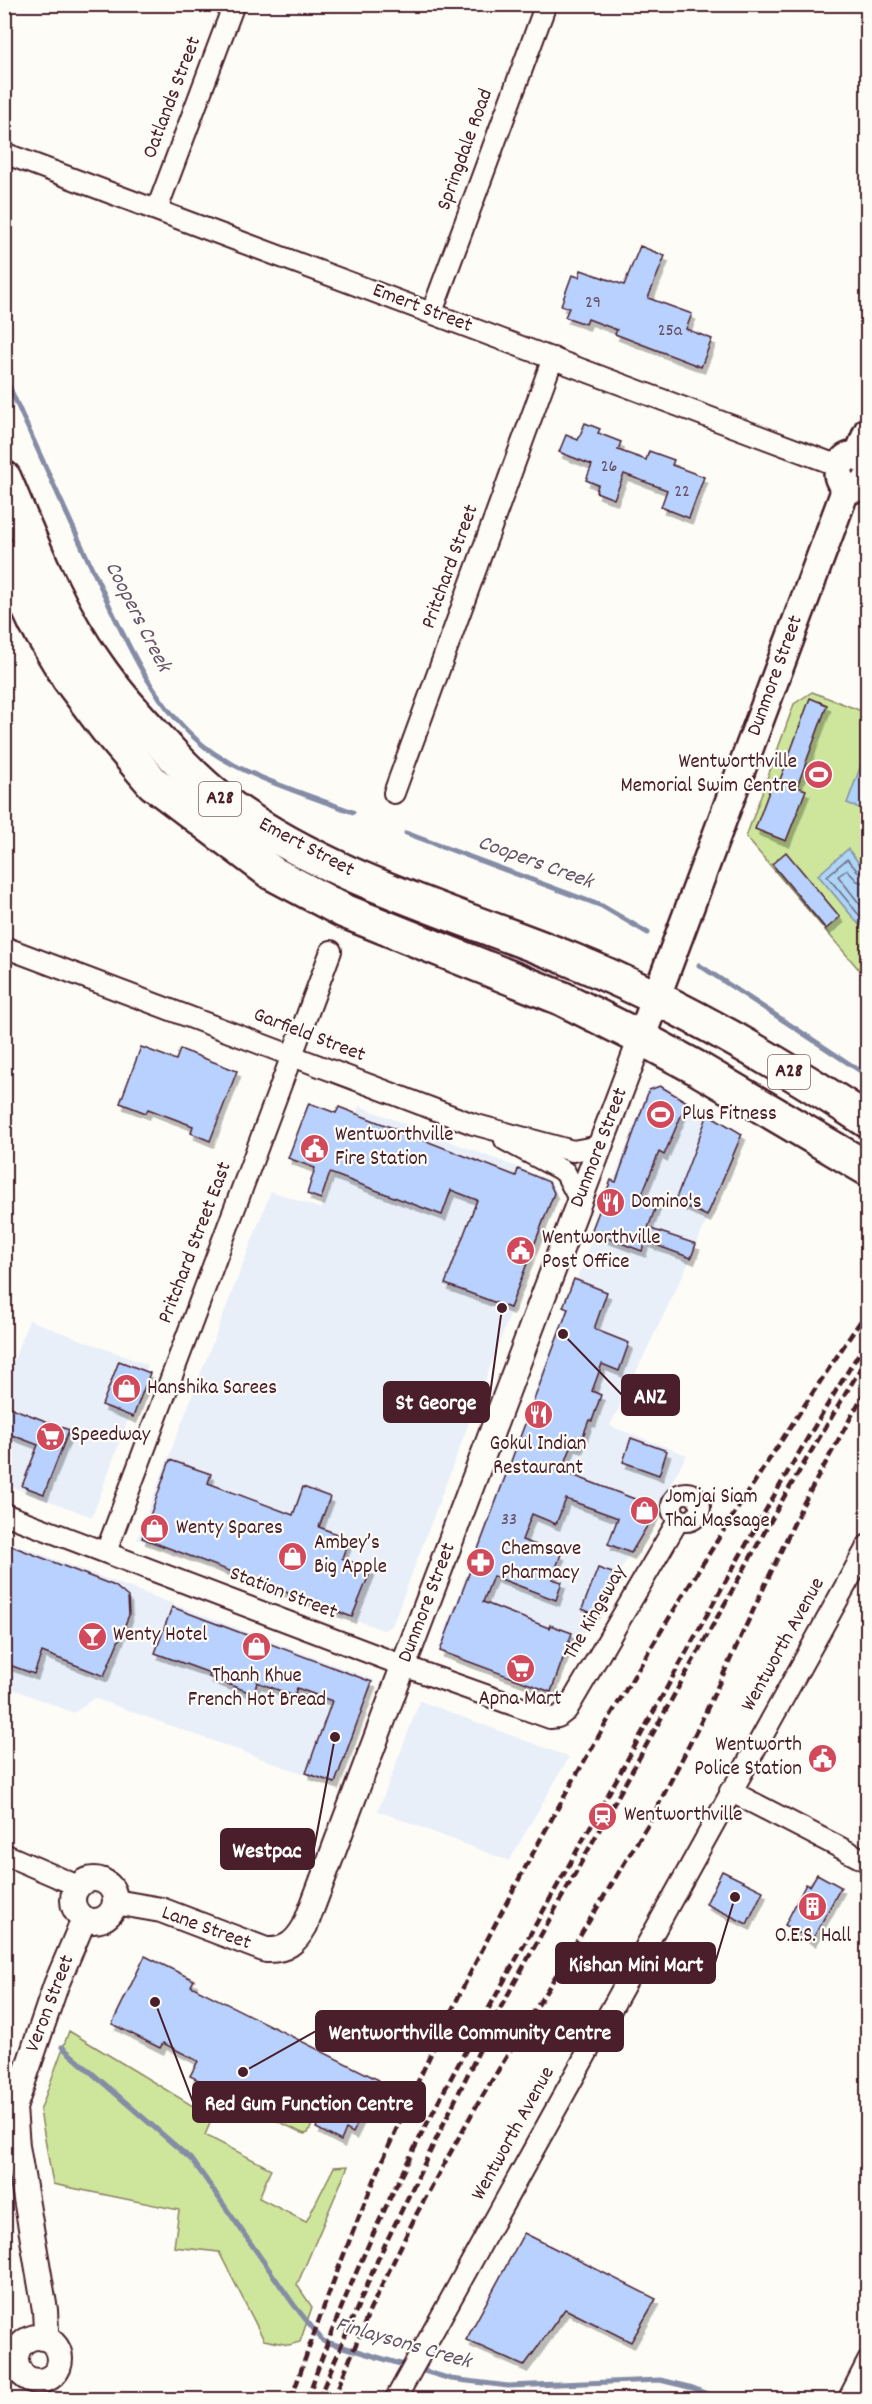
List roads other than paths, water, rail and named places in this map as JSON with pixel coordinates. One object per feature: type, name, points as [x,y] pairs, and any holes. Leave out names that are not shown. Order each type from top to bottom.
[{"type":"highway","name":"Emert Street","points":[[4,478],[64,611],[94,663],[135,714],[175,757],[220,798],[301,851],[382,886],[575,961],[657,999]]},
{"type":"highway","name":"Emert Street","points":[[4,555],[36,624],[68,677],[107,729],[153,783],[210,828],[272,873],[344,911],[561,998],[641,1038]]},
{"type":"highway","name":"A28","points":[[657,999],[773,1062],[867,1121]]},
{"type":"highway","name":"A28","points":[[641,1038],[695,1066],[867,1169]]},
{"type":"main road","name":"Dunmore Street","points":[[641,1038],[856,470],[867,431]]},
{"type":"street","name":"Oatlands Street","points":[[157,209],[234,4]]},
{"type":"street","name":"Springdale Road","points":[[432,312],[546,4]]},
{"type":"street","name":"Emert Street","points":[[4,153],[856,470]]},
{"type":"street","name":"Pritchard Street","points":[[394,793],[553,358]]},
{"type":"street","name":"Garfield Street","points":[[5,950],[473,1124],[573,1151],[600,1146]]},
{"type":"street","name":"Pritchard Street East","points":[[106,1552],[331,951]]},
{"type":"street","name":"Dunmore Street","points":[[296,1941],[305,1926],[641,1038]]},
{"type":"street","points":[[473,1124],[565,1172],[574,1185],[580,1201]]},
{"type":"street","name":"Station Street","points":[[4,1514],[546,1718]]},
{"type":"street","name":"The Kingsway","points":[[546,1718],[558,1717],[567,1710],[679,1519]]},
{"type":"street","name":"Wentworth Avenue","points":[[396,2397],[867,1545]]},
{"type":"street","points":[[729,1791],[867,1862]]},
{"type":"street","points":[[4,1854],[78,1886]]},
{"type":"street","points":[[87,1879],[99,1879],[112,1888],[115,1902],[110,1915],[102,1920],[84,1919],[73,1905],[73,1896],[78,1886],[87,1879]]},
{"type":"street","name":"Lane Street","points":[[115,1902],[161,1910],[266,1950],[283,1948],[296,1941]]},
{"type":"street","name":"Veron Street","points":[[43,2338],[45,2310],[17,2146],[14,2109],[56,1985],[84,1919]]},
{"type":"street","points":[[43,2338],[57,2347],[60,2356],[59,2366],[36,2390],[21,2373],[11,2356],[26,2341],[43,2338]]},
{"type":"street","points":[[848,2400],[867,2361]]},
{"type":"water","points":[[863,760],[867,761],[867,811],[847,803]]},
{"type":"water","points":[[848,849],[867,873],[867,919],[860,926],[818,875]]},
{"type":"waterway","name":"Coopers Creek","points":[[4,375],[125,639],[167,708],[184,728],[218,756],[255,775],[353,812]]},
{"type":"waterway","name":"Coopers Creek","points":[[406,833],[602,906],[648,933]]},
{"type":"waterway","name":"Coopers Creek","points":[[699,965],[868,1076]]},
{"type":"waterway","name":"Finlaysons Creek","points":[[4,2029],[10,2030]]},
{"type":"waterway","name":"Finlaysons Creek","points":[[62,2047],[193,2161],[294,2305],[323,2341],[451,2379],[508,2386],[660,2380],[693,2388],[721,2400]]},
{"type":"railway","points":[[291,2400],[344,2254],[404,2112],[470,1973],[542,1836],[699,1569],[868,1310]]},
{"type":"railway","points":[[307,2400],[364,2254],[397,2183],[470,2043],[723,1587],[830,1400],[868,1339]]},
{"type":"railway","points":[[318,2400],[378,2259],[496,2016],[784,1497],[868,1356]]},
{"type":"railway","points":[[333,2400],[370,2310],[417,2213],[474,2110],[650,1821],[700,1724],[802,1506],[868,1386]]},
{"type":"place","name":"Wentworthville Memorial Swim Centre","points":[[818,775]]},
{"type":"place","name":"Plus Fitness","points":[[661,1115]]},
{"type":"place","name":"Wentworthville Fire Station","points":[[314,1148]]},
{"type":"place","name":"Domino's","points":[[610,1203]]},
{"type":"place","name":"Wentworthville Post Office","points":[[521,1251]]},
{"type":"place","name":"St George","points":[[502,1308]]},
{"type":"place","name":"ANZ","points":[[563,1334]]},
{"type":"place","name":"Hanshika Sarees","points":[[126,1389]]},
{"type":"place","name":"Gokul Indian Restaurant","points":[[538,1414]]},
{"type":"place","name":"Speedway","points":[[50,1436]]},
{"type":"place","name":"Jomjai Siam Thai Massage","points":[[644,1510]]},
{"type":"place","name":"Wenty Spares","points":[[155,1529]]},
{"type":"place","name":"Ambey’s Big Apple","points":[[293,1556]]},
{"type":"place","name":"Chemsave Pharmacy","points":[[480,1562]]},
{"type":"place","name":"Wenty Hotel","points":[[92,1636]]},
{"type":"place","name":"Thanh Khue French Hot Bread","points":[[257,1646]]},
{"type":"place","name":"Apna Mart","points":[[520,1669]]},
{"type":"place","name":"Westpac","points":[[335,1737]]},
{"type":"place","name":"Wentworth Police Station","points":[[823,1758]]},
{"type":"place","name":"Wentworthville","points":[[603,1816]]},
{"type":"place","name":"Kishan Mini Mart","points":[[735,1897]]},
{"type":"place","name":"O.E.S. Hall","points":[[813,1906]]},
{"type":"place","name":"Red Gum Function Centre","points":[[155,2002]]},
{"type":"place","name":"Wentworthville Community Centre","points":[[243,2072]]}]
